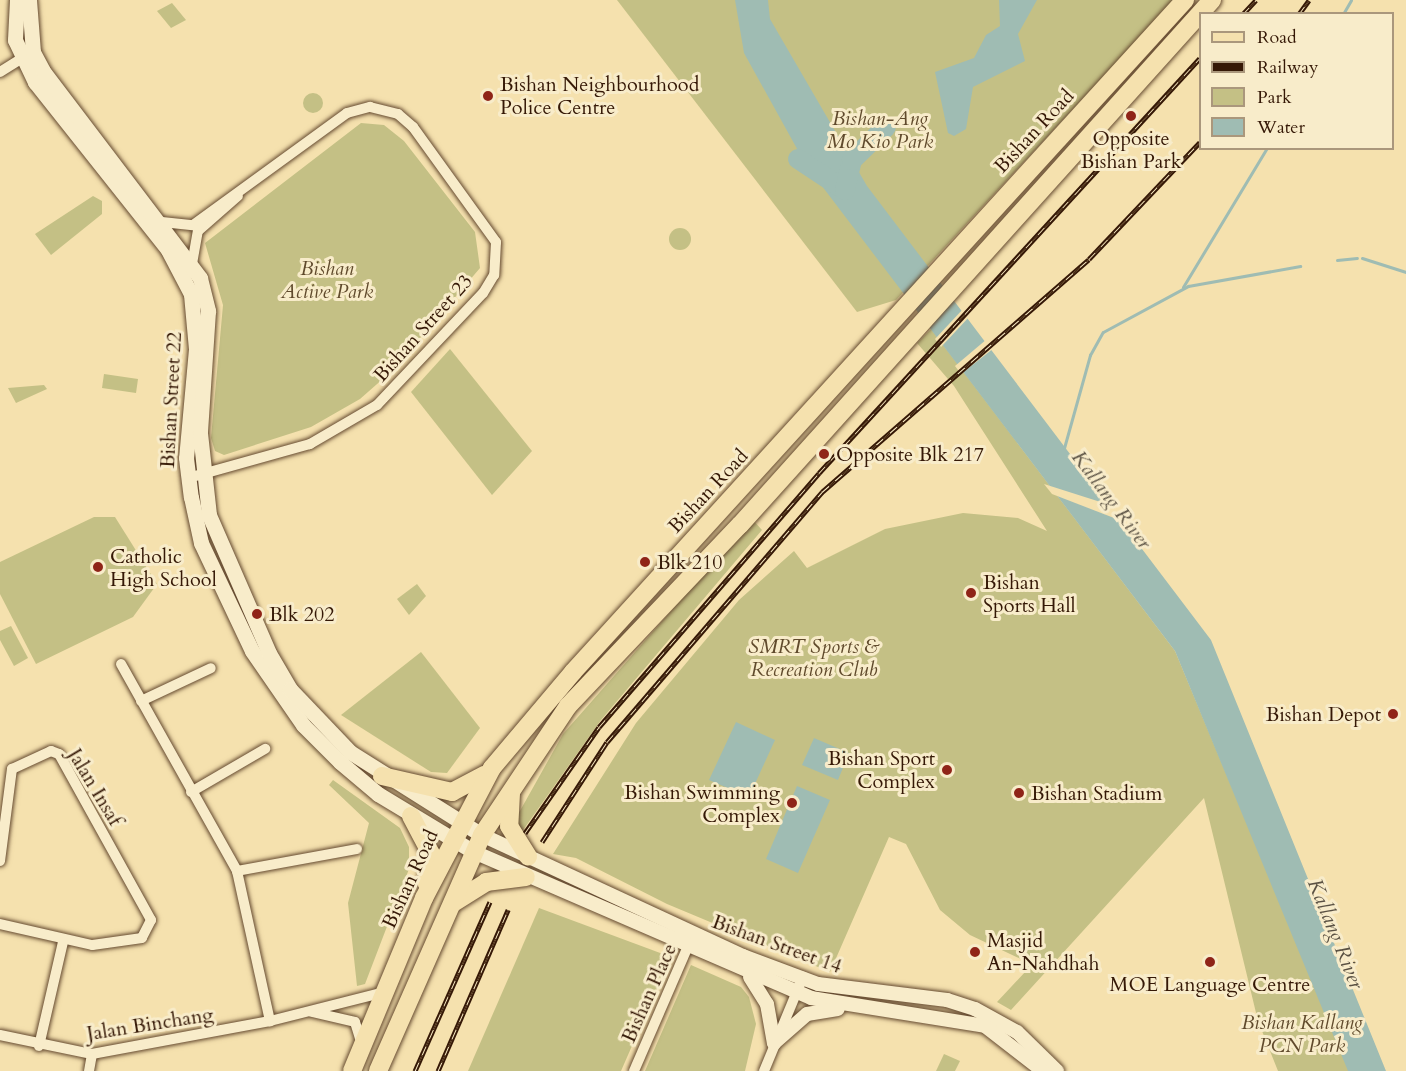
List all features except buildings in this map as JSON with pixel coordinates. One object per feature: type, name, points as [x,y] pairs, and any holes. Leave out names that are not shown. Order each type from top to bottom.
[{"type":"main road","points":[[16,0],[27,55]]},
{"type":"main road","points":[[27,55],[29,0]]},
{"type":"main road","name":"Bishan Road","points":[[352,1071],[424,898],[461,823],[492,768],[902,307],[1185,0]]},
{"type":"main road","points":[[1201,12],[1212,0]]},
{"type":"main road","points":[[378,1071],[482,835],[568,706],[921,322],[1199,14]]},
{"type":"main road","name":"Bishan Street 22","points":[[27,55],[162,222],[192,264],[208,310],[196,477],[220,551],[290,689],[350,752],[382,776],[482,835]]},
{"type":"main road","name":"Bishan Street 22","points":[[27,55],[168,250],[191,294],[196,349],[188,417],[201,543],[215,575],[282,698],[340,762],[411,816],[474,852]]},
{"type":"main road","points":[[382,776],[453,792],[492,768]]},
{"type":"main road","points":[[513,786],[509,826],[528,856]]},
{"type":"main road","points":[[411,816],[430,854],[424,898]]},
{"type":"main road","points":[[451,904],[486,882],[526,877]]},
{"type":"street","points":[[0,72],[27,55]]},
{"type":"street","name":"Bishan Street 23","points":[[192,264],[198,231],[238,196],[347,113],[383,108],[413,127],[490,231],[497,255],[494,275],[483,293],[377,405],[310,444],[196,477]]},
{"type":"street","name":"Bishan Street 23","points":[[162,222],[193,225],[238,196]]},
{"type":"street","points":[[121,664],[237,871],[270,1021]]},
{"type":"street","points":[[141,701],[211,668]]},
{"type":"street","points":[[191,792],[265,749]]},
{"type":"street","name":"Jalan Insaf","points":[[0,861],[12,769],[43,752],[59,754],[151,920],[149,932],[92,945],[63,942]]},
{"type":"street","name":"Bishan Street 14","points":[[482,835],[686,931],[803,977],[837,989],[947,1000],[975,1009],[1017,1032],[1057,1071]]},
{"type":"street","points":[[237,871],[357,849]]},
{"type":"street","name":"Bishan Street 14","points":[[474,852],[526,877],[796,993],[852,1007],[970,1021],[1007,1039],[1043,1071]]},
{"type":"street","points":[[0,924],[63,942],[39,1046]]},
{"type":"street","name":"Bishan Place","points":[[634,1071],[690,948],[686,931]]},
{"type":"street","points":[[746,972],[767,1004],[774,1043]]},
{"type":"street","points":[[765,1071],[774,1043],[803,977]]},
{"type":"street","name":"Jalan Binchang","points":[[0,1035],[39,1046],[92,1054],[270,1021],[386,992]]},
{"type":"street","points":[[774,1043],[807,1014],[852,1007]]},
{"type":"street","name":"Jalan Binchang","points":[[311,1012],[355,1022],[362,1047]]},
{"type":"street","points":[[88,1071],[92,1054]]},
{"type":"green space","name":"Bishan-Ang Mo Kio Park","points":[[617,0],[1174,0],[896,300],[857,312]]},
{"type":"green space","points":[[172,3],[186,20],[171,28],[157,11]]},
{"type":"green space","points":[[313,93],[320,96],[323,103],[320,110],[313,113],[306,110],[303,103],[306,96]]},
{"type":"green space","name":"Bishan Active Park","points":[[361,123],[384,125],[404,141],[475,232],[480,268],[393,370],[360,399],[311,427],[224,455],[215,451],[211,438],[223,305],[205,243]]},
{"type":"green space","points":[[93,196],[102,201],[102,214],[51,255],[35,234]]},
{"type":"green space","points":[[680,228],[688,231],[691,239],[688,247],[680,250],[672,247],[669,239],[672,231]]},
{"type":"green space","name":"Bishan Sport Complex","points":[[931,329],[1175,651],[1283,910],[1359,1071],[1278,1071],[1258,1021],[1204,798],[1011,1010],[997,1002],[1026,971],[1023,960],[970,935],[940,910],[906,844],[889,837],[830,972],[667,904],[576,858],[553,854],[636,723],[739,600],[794,551],[807,568],[885,529],[963,513],[1018,518],[1047,531],[954,386],[917,343]]},
{"type":"green space","points":[[450,349],[532,451],[492,495],[411,392]]},
{"type":"green space","points":[[104,374],[138,379],[136,393],[102,388]]},
{"type":"green space","points":[[44,385],[47,389],[16,403],[8,388]]},
{"type":"green space","points":[[94,517],[115,517],[157,584],[133,617],[36,664],[0,594],[0,562]]},
{"type":"green space","points":[[752,519],[762,530],[601,720],[521,833],[516,818],[563,734]]},
{"type":"green space","points":[[417,584],[426,596],[409,615],[397,599]]},
{"type":"green space","points":[[11,626],[28,658],[14,666],[0,640],[0,631]]},
{"type":"green space","points":[[421,652],[480,728],[447,773],[431,772],[341,715]]},
{"type":"green space","points":[[333,780],[400,828],[409,847],[409,869],[365,984],[357,986],[348,903],[369,823],[329,785]]},
{"type":"green space","points":[[539,908],[671,957],[621,1071],[468,1071]]},
{"type":"green space","points":[[691,965],[741,987],[749,997],[756,1024],[745,1071],[645,1071]]},
{"type":"green space","points":[[944,1054],[960,1061],[955,1071],[936,1071]]},
{"type":"water","points":[[735,0],[768,0],[770,19],[867,186],[1211,640],[1386,1071],[1348,1071],[1175,651],[806,165],[744,53]]},
{"type":"water","points":[[999,0],[1037,0],[1018,34],[1025,61],[973,87],[966,129],[954,136],[948,133],[935,72],[974,58],[986,35],[1000,26]]},
{"type":"water","points":[[736,722],[775,740],[749,797],[709,780]]},
{"type":"water","points":[[814,738],[849,753],[838,780],[802,765]]},
{"type":"water","points":[[797,786],[830,800],[798,873],[766,859]]},
{"type":"pier","points":[[964,308],[970,316],[941,347],[935,339]]},
{"type":"pier","points":[[987,339],[994,348],[961,374],[955,366]]},
{"type":"pier","points":[[1044,484],[1113,506],[1127,523],[1052,494]]},
{"type":"waterway","points":[[1344,12],[1351,0]]},
{"type":"waterway","points":[[798,159],[845,190],[852,160],[886,127]]},
{"type":"waterway","points":[[1183,287],[1266,150]]},
{"type":"waterway","points":[[1337,260],[1357,258]]},
{"type":"waterway","points":[[1362,258],[1406,272]]},
{"type":"waterway","points":[[1064,448],[1090,355],[1103,332],[1188,286],[1300,266]]},
{"type":"railway","points":[[1245,12],[1256,0]]},
{"type":"railway","points":[[1300,12],[1309,0]]},
{"type":"railway","points":[[525,833],[599,727],[819,473],[1199,59]]},
{"type":"railway","points":[[542,842],[607,742],[822,492],[1089,259],[1199,143]]},
{"type":"railway","points":[[415,1071],[490,902]]},
{"type":"railway","points":[[438,1071],[508,910]]},
{"type":"place","name":"Bishan Neighbourhood Police Centre","points":[[488,96]]},
{"type":"place","name":"Opposite Bishan Park","points":[[1131,116]]},
{"type":"place","name":"Opposite Blk 217","points":[[824,454]]},
{"type":"place","name":"Blk 210","points":[[645,562]]},
{"type":"place","name":"Catholic High School","points":[[98,567]]},
{"type":"place","name":"Bishan Sports Hall","points":[[971,593]]},
{"type":"place","name":"Blk 202","points":[[257,614]]},
{"type":"place","name":"Bishan Depot","points":[[1393,714]]},
{"type":"place","name":"Bishan Sport Complex","points":[[947,770]]},
{"type":"place","name":"Bishan Stadium","points":[[1019,793]]},
{"type":"place","name":"Bishan Swimming Complex","points":[[792,803]]},
{"type":"place","name":"Masjid An-Nahdhah","points":[[975,952]]},
{"type":"place","name":"MOE Language Centre","points":[[1210,962]]},
{"type":"water label","name":"Kallang River","points":[[1111,500]]},
{"type":"water label","name":"Kallang River","points":[[1335,934]]},
{"type":"park label","name":"SMRT Sports & Recreation Club","points":[[814,658]]},
{"type":"park label","name":"Bishan Kallang PCN Park","points":[[1302,1034]]}]
